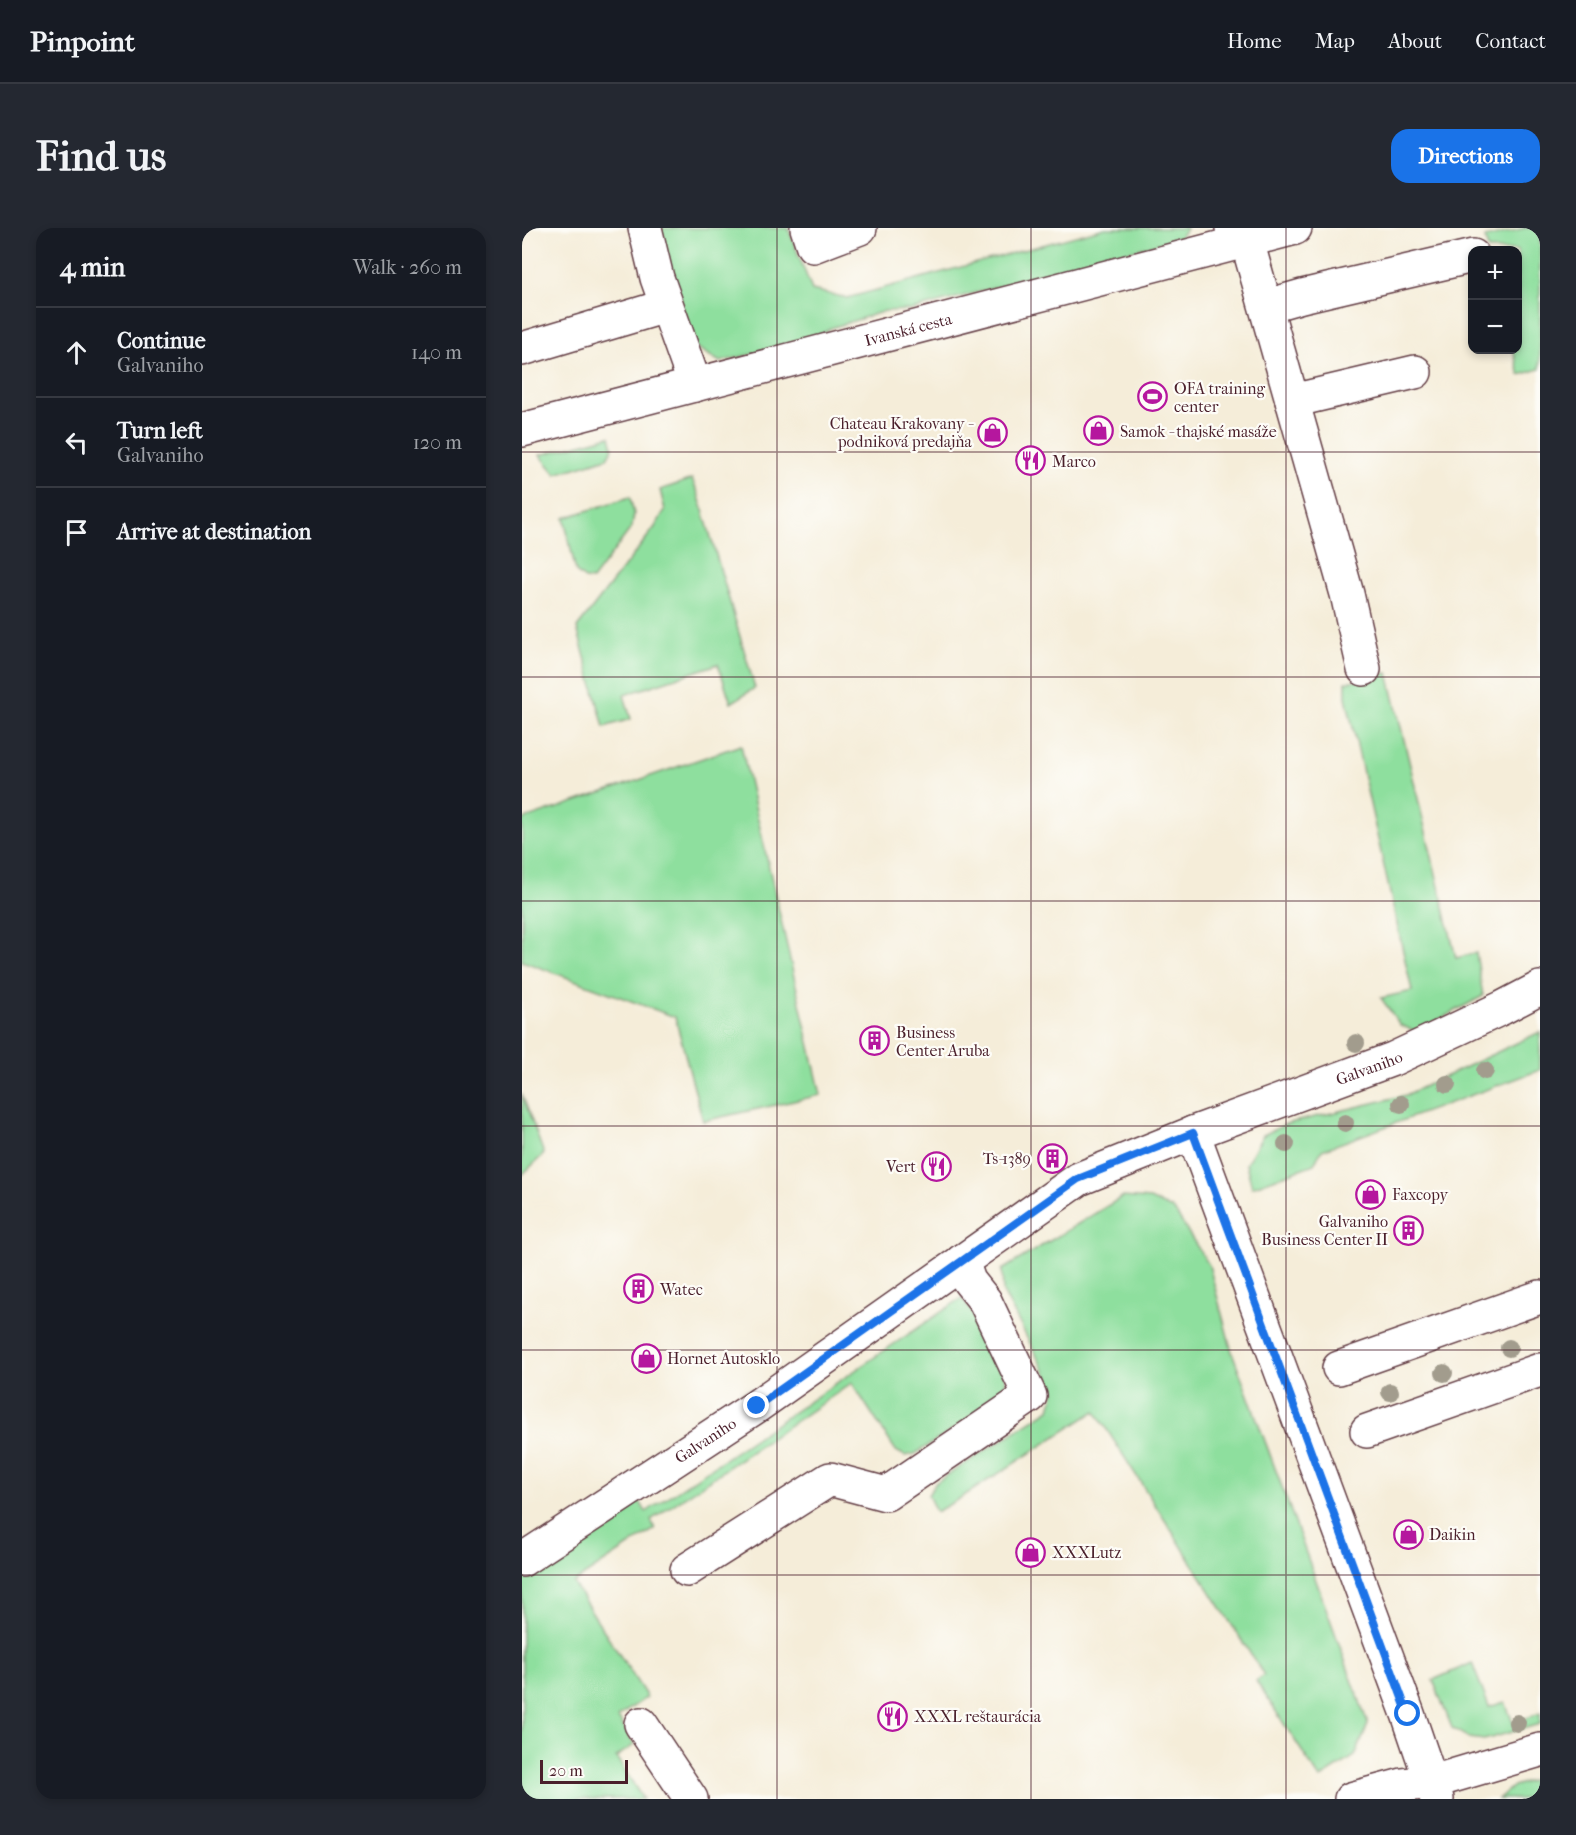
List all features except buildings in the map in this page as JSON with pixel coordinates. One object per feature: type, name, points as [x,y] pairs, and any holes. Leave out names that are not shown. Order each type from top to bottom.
[{"type":"street","points":[[645,228],[657,278],[695,385]]},
{"type":"street","points":[[807,228],[813,246],[860,228]]},
{"type":"street","name":"Ivanská cesta","points":[[522,430],[695,385],[1240,235],[1295,228]]},
{"type":"street","points":[[1240,235],[1266,306],[1347,594],[1364,669]]},
{"type":"street","points":[[1266,306],[1468,257]]},
{"type":"street","points":[[522,349],[666,306]]},
{"type":"street","points":[[1292,401],[1415,372]]},
{"type":"street","name":"Galvaniho","points":[[522,1560],[757,1406],[1078,1179],[1193,1133],[1394,1059],[1540,988]]},
{"type":"street","points":[[1193,1133],[1435,1790]]},
{"type":"street","points":[[687,1570],[830,1479],[886,1494],[1030,1396],[985,1301],[969,1281],[962,1261]]},
{"type":"street","points":[[1339,1368],[1540,1297]]},
{"type":"street","points":[[1367,1431],[1540,1370]]},
{"type":"street","points":[[641,1724],[691,1799]]},
{"type":"street","points":[[1351,1799],[1403,1785],[1435,1790],[1540,1750]]},
{"type":"green space","points":[[651,228],[788,228],[812,290],[847,298],[1105,228],[1187,228],[1179,238],[912,310],[885,311],[831,328],[811,340],[720,362],[692,345]]},
{"type":"green space","points":[[1525,228],[1540,228],[1540,369],[1520,375],[1514,354],[1522,354],[1522,246],[1487,246],[1485,238]]},
{"type":"green space","points":[[610,436],[613,448],[607,458],[556,474],[540,455]]},
{"type":"green space","points":[[692,479],[755,688],[731,703],[718,664],[624,695],[631,719],[604,727],[577,628],[655,527],[665,510],[660,490]]},
{"type":"green space","points":[[630,497],[634,514],[632,527],[592,580],[585,579],[576,572],[564,518]]},
{"type":"green space","points":[[1388,673],[1456,958],[1476,953],[1483,996],[1416,1032],[1400,1025],[1381,998],[1412,991],[1346,697],[1346,682]]},
{"type":"green space","points":[[741,745],[821,1095],[703,1121],[675,1017],[522,961],[522,820]]},
{"type":"green space","points":[[1540,1032],[1540,1070],[1322,1150],[1314,1164],[1252,1187],[1246,1164],[1263,1135],[1286,1124],[1406,1095]]},
{"type":"green space","points":[[522,1094],[544,1154],[522,1175]]},
{"type":"green space","points":[[1122,1197],[1150,1199],[1174,1210],[1209,1265],[1232,1352],[1368,1724],[1355,1756],[1320,1779],[1256,1681],[1264,1675],[1095,1411],[936,1512],[928,1495],[935,1483],[1050,1409],[1055,1391],[1003,1292],[1002,1270]]},
{"type":"green space","points":[[962,1298],[987,1338],[1003,1371],[1006,1382],[1004,1393],[999,1401],[915,1454],[905,1456],[896,1451],[852,1383],[651,1520],[655,1529],[573,1583],[647,1697],[618,1717],[634,1745],[616,1757],[643,1799],[522,1799],[522,1576],[638,1498],[646,1512]]},
{"type":"green space","points":[[1472,1663],[1489,1707],[1505,1702],[1513,1723],[1540,1713],[1540,1724],[1484,1740],[1469,1738],[1452,1728],[1433,1680]]},
{"type":"green space","points":[[1540,1778],[1540,1799],[1498,1799],[1513,1786]]},
{"type":"place","name":"OFA training center","points":[[1153,397]]},
{"type":"place","name":"Samok - thajské masáže","points":[[1099,431]]},
{"type":"place","name":"Chateau Krakovany - podniková predajňa","points":[[993,432]]},
{"type":"place","name":"Marco","points":[[1031,461]]},
{"type":"place","name":"Business Center Aruba","points":[[875,1041]]},
{"type":"place","name":"Ts-1389","points":[[1052,1158]]},
{"type":"place","name":"Vert","points":[[937,1166]]},
{"type":"place","name":"Faxcopy","points":[[1371,1194]]},
{"type":"place","name":"Galvaniho Business Center II","points":[[1409,1230]]},
{"type":"place","name":"Watec","points":[[639,1289]]},
{"type":"place","name":"Hornet Autosklo","points":[[646,1358]]},
{"type":"place","name":"Daikin","points":[[1408,1534]]},
{"type":"place","name":"XXXLutz","points":[[1031,1552]]},
{"type":"place","name":"XXXL reštaurácia","points":[[893,1716]]},
{"type":"route","points":[[757,1406],[1078,1179],[1193,1133],[1408,1714]]}]
